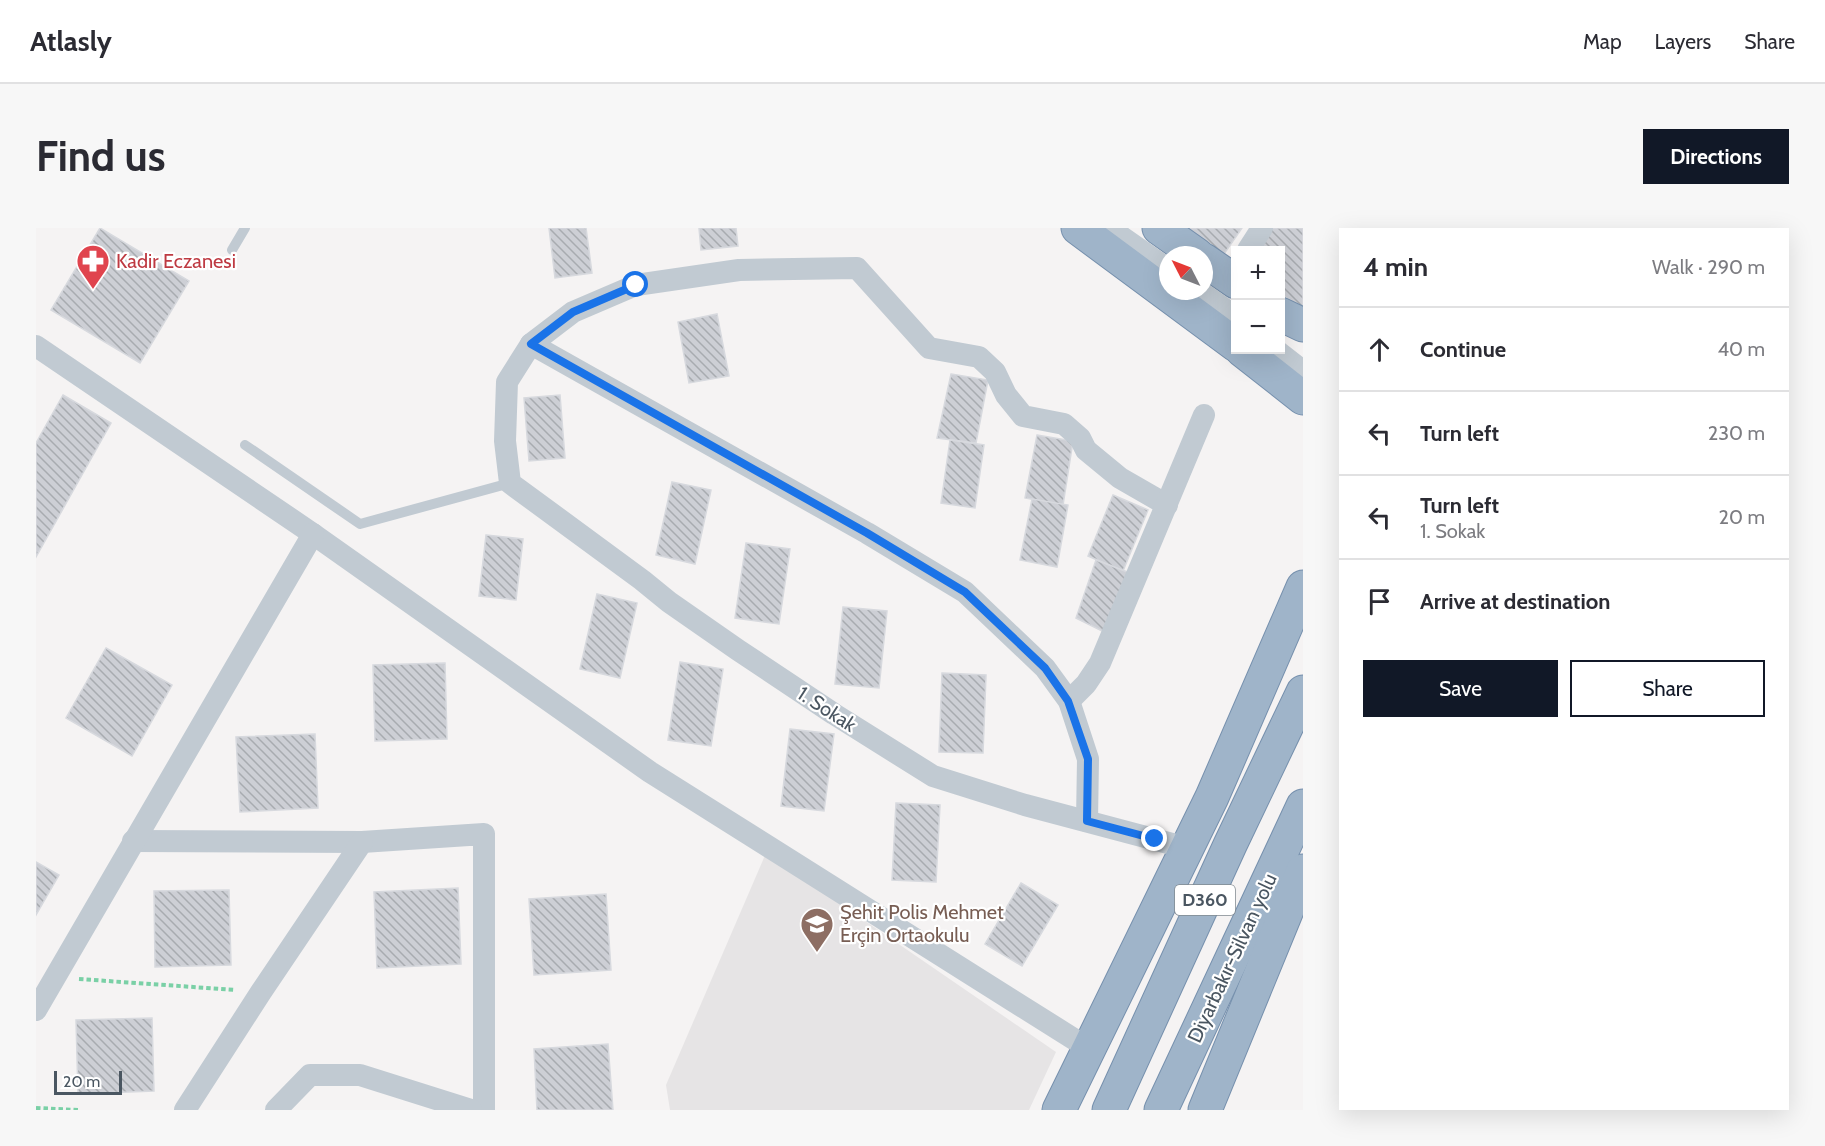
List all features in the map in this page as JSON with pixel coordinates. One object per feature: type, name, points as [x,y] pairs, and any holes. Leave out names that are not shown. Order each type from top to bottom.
[{"type":"highway","points":[[1078,228],[1231,341]]},
{"type":"highway","points":[[1160,228],[1185,246]]},
{"type":"highway","points":[[1213,268],[1228,281]]},
{"type":"highway","points":[[1285,316],[1303,325]]},
{"type":"highway","points":[[1247,354],[1303,398]]},
{"type":"highway","points":[[1059,1110],[1212,797],[1303,587]]},
{"type":"highway","name":"D360","points":[[1109,1110],[1230,845],[1303,692]]},
{"type":"highway","name":"Diyarbakır-Silvan yolu","points":[[1161,1110],[1303,806]]},
{"type":"highway","points":[[1205,1110],[1303,871]]},
{"type":"highway","points":[[1182,1110],[1266,961]]},
{"type":"highway","points":[[1079,1110],[1130,963]]},
{"type":"street","points":[[1104,228],[1159,267]]},
{"type":"street","points":[[1133,228],[1160,246]]},
{"type":"street","points":[[1251,246],[1262,228]]},
{"type":"street","points":[[510,483],[505,441],[507,382],[531,344],[573,312],[636,285],[740,270],[857,268],[928,348],[979,357],[995,372],[1006,394],[1023,416],[1064,424],[1080,438],[1086,450],[1120,478],[1167,505]]},
{"type":"street","points":[[1207,300],[1231,317]]},
{"type":"street","points":[[1285,330],[1303,342]]},
{"type":"street","points":[[531,344],[848,522],[965,592],[1045,668],[1068,701],[1088,759],[1087,821]]},
{"type":"street","points":[[36,346],[313,534],[650,772],[1088,1048]]},
{"type":"street","points":[[1276,354],[1303,375]]},
{"type":"street","points":[[1068,701],[1086,684],[1100,663],[1204,415]]},
{"type":"street","name":"1. Sokak","points":[[510,483],[669,602],[834,714],[933,776],[1025,805],[1187,848]]},
{"type":"street","points":[[36,1010],[313,534]]},
{"type":"street","points":[[134,841],[362,842],[484,834],[484,1110]]},
{"type":"street","points":[[185,1110],[362,842]]},
{"type":"street","points":[[276,1110],[310,1075],[360,1075],[471,1110]]},
{"type":"lane","points":[[232,250],[245,228]]},
{"type":"lane","points":[[245,445],[360,524],[510,483]]},
{"type":"path","points":[[55,977],[261,992]]},
{"type":"path","points":[[36,1107],[78,1110]]},
{"type":"shaded area","name":"Şehit Polis Mehmet Erçin Ortaokulu","points":[[766,853],[1056,1052],[1029,1110],[670,1110],[666,1085]]},
{"type":"building","points":[[100,228],[189,281],[140,363],[51,310]]},
{"type":"building","points":[[549,228],[586,228],[592,273],[555,278]]},
{"type":"building","points":[[699,228],[736,228],[738,246],[701,250]]},
{"type":"building","points":[[1186,228],[1242,228],[1224,254]]},
{"type":"building","points":[[1271,228],[1303,228],[1303,309],[1285,297],[1285,246],[1260,246]]},
{"type":"building","points":[[717,314],[729,376],[689,383],[678,322]]},
{"type":"building","points":[[951,374],[988,380],[976,443],[937,438]]},
{"type":"building","points":[[63,395],[111,423],[36,557],[36,443]]},
{"type":"building","points":[[560,395],[565,458],[529,461],[524,398]]},
{"type":"building","points":[[1037,435],[1073,441],[1063,505],[1025,498]]},
{"type":"building","points":[[950,440],[984,445],[975,508],[941,503]]},
{"type":"building","points":[[672,482],[711,490],[695,564],[656,555]]},
{"type":"building","points":[[1113,495],[1148,510],[1123,571],[1088,556]]},
{"type":"building","points":[[1032,499],[1068,505],[1057,567],[1020,560]]},
{"type":"building","points":[[486,535],[523,539],[516,600],[479,596]]},
{"type":"building","points":[[746,543],[790,549],[779,624],[735,618]]},
{"type":"building","points":[[1096,560],[1130,573],[1108,634],[1076,618]]},
{"type":"building","points":[[597,594],[637,603],[620,678],[580,669]]},
{"type":"building","points":[[843,607],[887,611],[879,688],[835,684]]},
{"type":"building","points":[[106,648],[172,685],[132,756],[66,718]]},
{"type":"building","points":[[680,662],[723,669],[711,746],[668,740]]},
{"type":"building","points":[[445,663],[447,739],[375,741],[373,665]]},
{"type":"building","points":[[942,673],[986,675],[983,753],[939,752]]},
{"type":"building","points":[[790,729],[834,734],[824,811],[781,806]]},
{"type":"building","points":[[315,734],[318,808],[240,812],[236,737]]},
{"type":"building","points":[[896,803],[940,805],[936,882],[892,880]]},
{"type":"building","points":[[36,862],[59,875],[36,915]]},
{"type":"building","points":[[1021,883],[1058,905],[1022,966],[985,944]]},
{"type":"building","points":[[458,888],[461,964],[377,968],[374,892]]},
{"type":"building","points":[[229,890],[231,965],[155,967],[154,891]]},
{"type":"building","points":[[606,894],[611,970],[534,975],[529,899]]},
{"type":"building","points":[[152,1018],[154,1091],[78,1094],[76,1020]]},
{"type":"building","points":[[608,1044],[613,1110],[537,1110],[534,1049]]},
{"type":"place","name":"Kadir Eczanesi","points":[[93,290]]},
{"type":"place","name":"Şehit Polis Mehmet Erçin Ortaokulu","points":[[817,953]]},
{"type":"route","points":[[636,285],[573,312],[531,344],[699,437],[965,592],[1045,668],[1068,701],[1088,759],[1087,821],[1155,839]]}]
